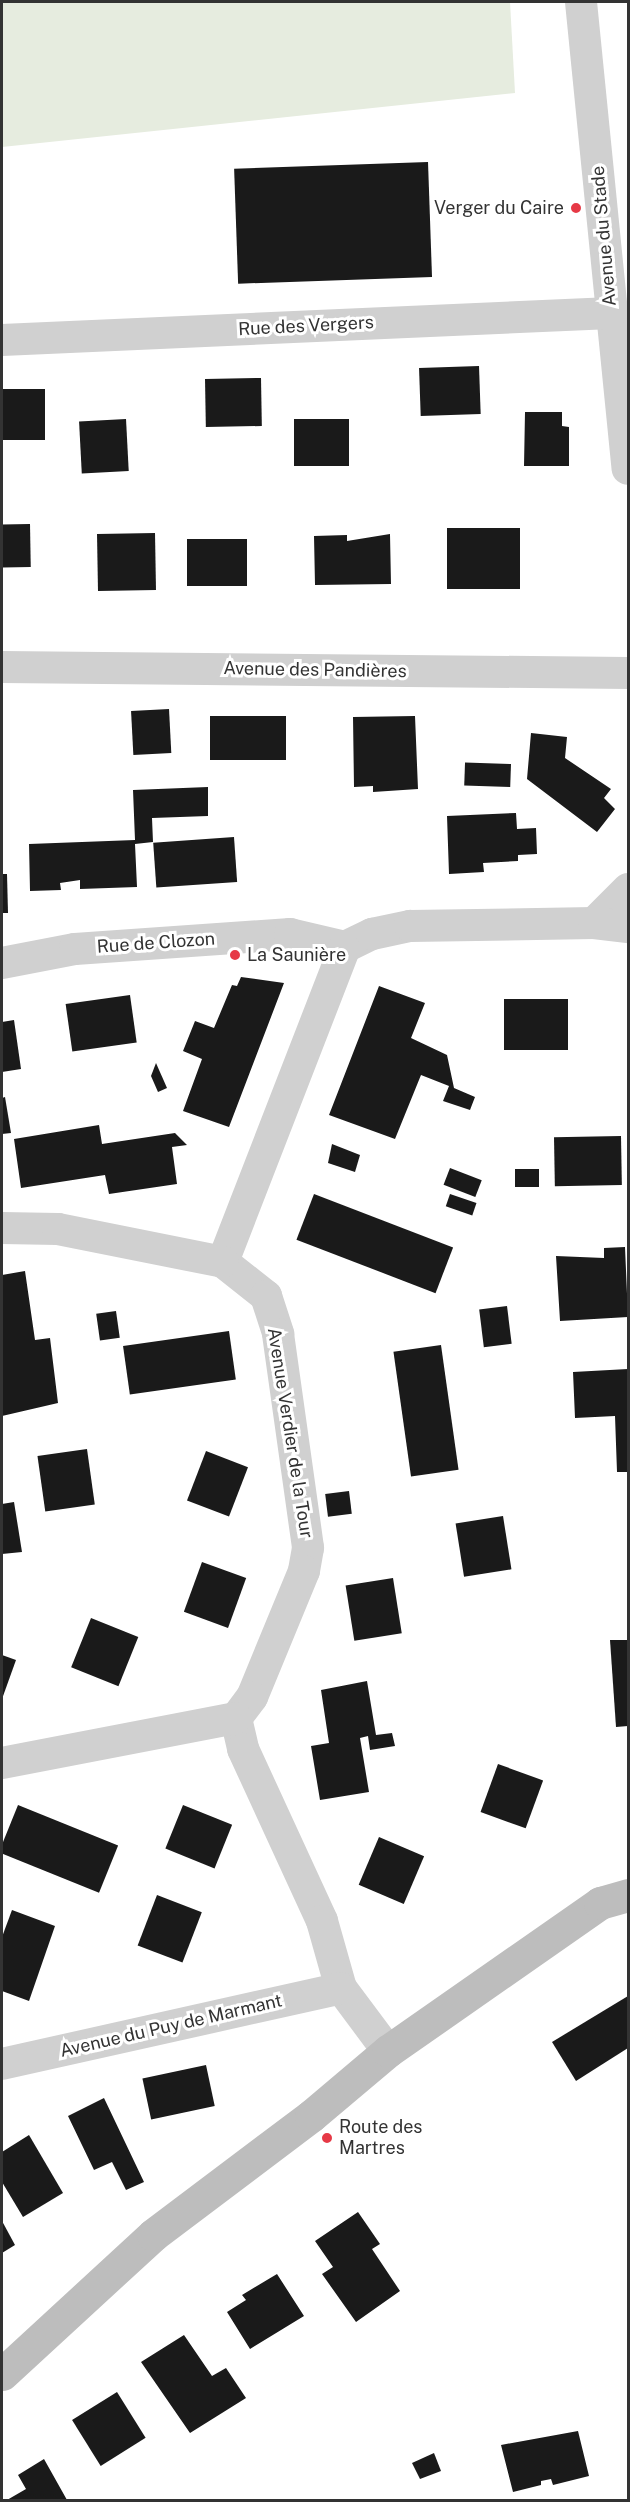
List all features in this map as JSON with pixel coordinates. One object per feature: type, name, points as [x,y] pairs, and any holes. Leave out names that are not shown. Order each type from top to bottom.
[{"type":"main road","points":[[2,2374],[153,2235],[310,2116],[388,2051],[600,1903],[628,1895]]},
{"type":"street","name":"Avenue du Stade","points":[[581,2],[628,469]]},
{"type":"street","name":"Rue des Vergers","points":[[2,340],[611,313]]},
{"type":"street","name":"Avenue des Pandières","points":[[2,667],[628,673]]},
{"type":"street","points":[[594,923],[628,889]]},
{"type":"street","points":[[223,1262],[345,947],[372,934],[410,926],[594,923],[628,927]]},
{"type":"street","name":"Rue de Clozon","points":[[2,963],[75,949],[290,934],[345,947]]},
{"type":"street","name":"Avenue Verdier de la Tour","points":[[2,1228],[58,1229],[223,1262],[266,1296],[278,1335],[308,1548],[304,1571],[252,1697],[236,1718]]},
{"type":"street","points":[[2,1763],[236,1718],[243,1749],[322,1921],[341,1988],[388,2051]]},
{"type":"street","name":"Avenue du Puy de Marmant","points":[[2,2064],[341,1988]]},
{"type":"shaded area","points":[[2,2],[510,2],[515,93],[2,147]]},
{"type":"building","points":[[428,162],[432,277],[238,284],[234,169]]},
{"type":"building","points":[[479,366],[481,414],[421,416],[419,368]]},
{"type":"building","points":[[261,378],[262,426],[206,427],[205,379]]},
{"type":"building","points":[[2,389],[45,389],[45,440],[2,440]]},
{"type":"building","points":[[525,412],[562,412],[562,426],[569,427],[569,466],[524,466]]},
{"type":"building","points":[[126,419],[129,471],[82,473],[79,421]]},
{"type":"building","points":[[294,419],[349,419],[349,466],[294,466]]},
{"type":"building","points":[[2,524],[30,524],[31,567],[3,567]]},
{"type":"building","points":[[447,528],[520,528],[520,589],[447,589]]},
{"type":"building","points":[[155,533],[156,590],[98,591],[97,534]]},
{"type":"building","points":[[390,534],[391,584],[315,585],[314,536],[347,535],[347,541]]},
{"type":"building","points":[[187,539],[247,539],[247,586],[187,586]]},
{"type":"building","points":[[169,709],[171,753],[133,755],[131,711]]},
{"type":"building","points":[[210,716],[286,716],[286,760],[210,760]]},
{"type":"building","points":[[415,716],[418,789],[373,792],[373,786],[354,787],[353,717]]},
{"type":"building","points":[[531,733],[567,737],[565,758],[611,789],[604,798],[615,809],[597,832],[527,779]]},
{"type":"building","points":[[465,762],[511,764],[510,787],[464,785]]},
{"type":"building","points":[[208,787],[208,816],[152,818],[153,842],[135,844],[137,887],[80,889],[80,880],[60,883],[61,890],[30,891],[29,844],[135,840],[133,790]]},
{"type":"building","points":[[516,813],[517,829],[536,828],[537,854],[518,855],[518,861],[483,863],[484,872],[449,874],[447,816]]},
{"type":"building","points":[[234,837],[237,882],[156,888],[153,843]]},
{"type":"building","points":[[2,874],[7,874],[8,913],[2,913]]},
{"type":"building","points":[[241,977],[284,983],[229,1127],[183,1111],[202,1059],[183,1051],[195,1021],[214,1028],[232,985],[237,986]]},
{"type":"building","points":[[379,986],[425,1003],[411,1038],[447,1055],[454,1088],[475,1097],[470,1110],[443,1101],[449,1086],[421,1075],[395,1139],[329,1115]]},
{"type":"building","points":[[130,995],[137,1043],[72,1052],[66,1004]]},
{"type":"building","points":[[504,999],[568,999],[568,1050],[504,1050]]},
{"type":"building","points":[[14,1020],[21,1069],[2,1072],[2,1022]]},
{"type":"building","points":[[156,1063],[167,1088],[158,1092],[151,1076]]},
{"type":"building","points":[[5,1097],[11,1133],[2,1134],[2,1098]]},
{"type":"building","points":[[99,1125],[102,1144],[175,1133],[187,1145],[172,1147],[177,1184],[109,1194],[105,1175],[21,1188],[14,1139]]},
{"type":"building","points":[[621,1136],[622,1185],[555,1186],[554,1137]]},
{"type":"building","points":[[332,1144],[360,1155],[355,1172],[328,1163]]},
{"type":"building","points":[[450,1168],[482,1180],[475,1197],[444,1185]]},
{"type":"building","points":[[515,1169],[539,1169],[539,1187],[515,1187]]},
{"type":"building","points":[[314,1194],[453,1247],[436,1293],[296,1240]]},
{"type":"building","points":[[450,1194],[476,1203],[472,1215],[446,1206]]},
{"type":"building","points":[[625,1247],[628,1317],[560,1321],[556,1256],[604,1258],[604,1248]]},
{"type":"building","points":[[25,1271],[35,1340],[50,1338],[58,1403],[2,1416],[2,1275]]},
{"type":"building","points":[[507,1306],[512,1344],[484,1347],[479,1309]]},
{"type":"building","points":[[116,1311],[120,1338],[100,1341],[96,1314]]},
{"type":"building","points":[[229,1331],[236,1380],[130,1394],[123,1346]]},
{"type":"building","points":[[441,1345],[459,1470],[411,1476],[393,1352]]},
{"type":"building","points":[[628,1369],[628,1472],[617,1472],[615,1416],[575,1418],[573,1372]]},
{"type":"building","points":[[87,1449],[95,1504],[45,1511],[37,1456]]},
{"type":"building","points":[[206,1451],[248,1467],[229,1517],[187,1500]]},
{"type":"building","points":[[349,1491],[352,1514],[328,1517],[325,1494]]},
{"type":"building","points":[[14,1502],[22,1552],[2,1554],[2,1504]]},
{"type":"building","points":[[503,1516],[511,1569],[464,1577],[456,1524]]},
{"type":"building","points":[[202,1562],[246,1578],[228,1628],[184,1612]]},
{"type":"building","points":[[393,1578],[402,1633],[354,1641],[346,1586]]},
{"type":"building","points":[[91,1618],[138,1637],[118,1686],[71,1667]]},
{"type":"building","points":[[610,1640],[628,1640],[628,1726],[616,1727]]},
{"type":"building","points":[[2,1655],[16,1660],[2,1699]]},
{"type":"building","points":[[367,1681],[376,1735],[392,1733],[395,1746],[370,1750],[368,1736],[360,1738],[369,1792],[320,1800],[311,1746],[329,1743],[321,1690]]},
{"type":"building","points":[[498,1764],[543,1780],[526,1828],[481,1812]]},
{"type":"building","points":[[18,1805],[118,1845],[99,1893],[2,1854],[2,1845]]},
{"type":"building","points":[[183,1805],[232,1825],[215,1868],[165,1849]]},
{"type":"building","points":[[379,1837],[424,1856],[404,1904],[359,1885]]},
{"type":"building","points":[[157,1895],[202,1912],[182,1963],[138,1945]]},
{"type":"building","points":[[12,1910],[55,1926],[29,2001],[2,1991],[2,1937]]},
{"type":"building","points":[[628,1996],[628,2048],[576,2081],[552,2042]]},
{"type":"building","points":[[206,2065],[215,2106],[151,2120],[142,2079]]},
{"type":"building","points":[[104,2098],[144,2182],[126,2190],[112,2162],[94,2170],[68,2116]]},
{"type":"building","points":[[29,2135],[63,2193],[23,2217],[2,2182],[2,2152]]},
{"type":"building","points":[[358,2212],[380,2244],[372,2249],[400,2291],[356,2322],[322,2274],[333,2267],[315,2241]]},
{"type":"building","points":[[2,2221],[15,2245],[2,2253]]},
{"type":"building","points":[[277,2274],[304,2316],[250,2349],[227,2312],[246,2300],[242,2295]]},
{"type":"building","points":[[184,2335],[212,2376],[226,2368],[246,2398],[190,2433],[141,2362]]},
{"type":"building","points":[[117,2392],[146,2438],[101,2466],[72,2420]]},
{"type":"building","points":[[578,2431],[589,2476],[553,2485],[551,2479],[541,2481],[541,2485],[513,2492],[501,2445]]},
{"type":"building","points":[[434,2453],[441,2471],[420,2479],[412,2463]]},
{"type":"building","points":[[44,2459],[67,2500],[7,2500],[26,2489],[18,2475]]},
{"type":"place","name":"Verger du Caire","points":[[576,208]]},
{"type":"place","name":"La Saunière","points":[[235,955]]},
{"type":"place","name":"Route des Martres","points":[[327,2138]]}]
